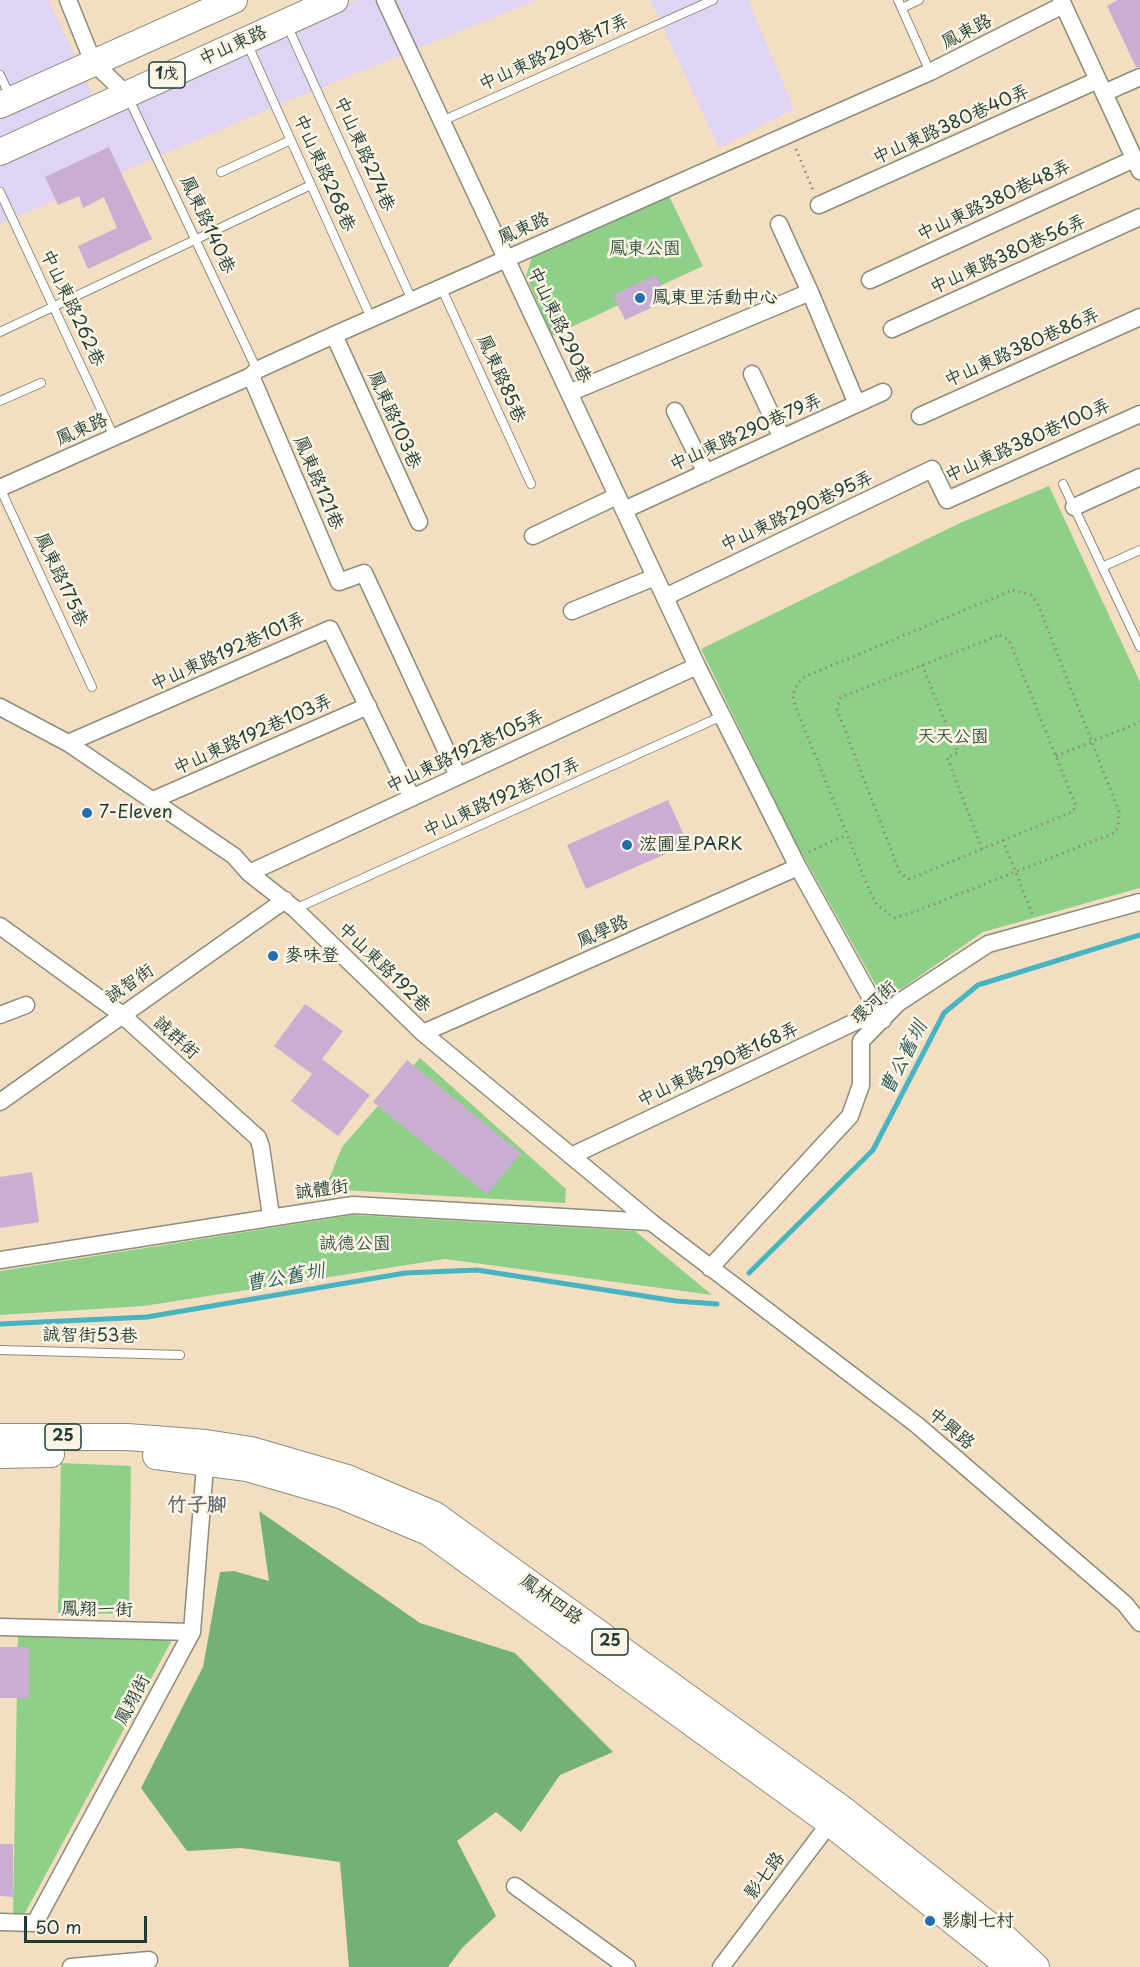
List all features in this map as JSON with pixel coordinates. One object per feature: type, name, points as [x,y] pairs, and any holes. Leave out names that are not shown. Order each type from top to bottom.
[{"type":"main road","name":"1戊","points":[[6,103],[234,0]]},
{"type":"main road","name":"中山東路","points":[[0,152],[336,0]]},
{"type":"main road","name":"25","points":[[0,1437],[126,1445]]},
{"type":"main road","name":"25","points":[[0,1455],[126,1445]]},
{"type":"main road","name":"鳳林四路","points":[[126,1445],[206,1452],[247,1468],[340,1495],[428,1532],[836,1816],[1004,1937],[1036,1967]]},
{"type":"main road","name":"鳳林四路","points":[[836,1816],[1010,1967]]},
{"type":"street","points":[[68,0],[93,62],[126,94]]},
{"type":"street","name":"中山東路290巷","points":[[385,0],[697,666],[796,862],[883,1020]]},
{"type":"street","points":[[1064,2],[1137,165]]},
{"type":"street","name":"鳳東路","points":[[0,488],[371,318],[930,72],[1064,2]]},
{"type":"street","name":"中山東路380巷40弄","points":[[819,205],[1101,86],[1140,77]]},
{"type":"street","name":"中山東路380巷48弄","points":[[870,280],[1137,165]]},
{"type":"street","name":"中山東路380巷56弄","points":[[892,329],[1140,217]]},
{"type":"street","points":[[779,224],[857,404]]},
{"type":"street","points":[[569,393],[810,292]]},
{"type":"street","name":"中山東路380巷86弄","points":[[920,416],[1140,317]]},
{"type":"street","name":"鳳東路103巷","points":[[334,335],[419,522]]},
{"type":"street","name":"鳳東路121巷","points":[[254,373],[339,582],[364,573],[458,776]]},
{"type":"street","points":[[752,374],[782,438]]},
{"type":"street","name":"中山東路290巷79弄","points":[[533,536],[706,473],[883,392]]},
{"type":"street","points":[[675,411],[706,473]]},
{"type":"street","name":"中山東路380巷100弄","points":[[939,485],[947,500],[1140,414]]},
{"type":"street","name":"中山東路290巷95弄","points":[[664,597],[932,470],[939,485]]},
{"type":"street","points":[[1074,507],[1140,477]]},
{"type":"street","points":[[572,611],[656,577]]},
{"type":"street","name":"中山東路192巷101弄","points":[[68,743],[330,629],[412,798]]},
{"type":"street","name":"中山東路192巷105弄","points":[[249,873],[697,666]]},
{"type":"street","name":"中山東路192巷103弄","points":[[153,800],[368,706]]},
{"type":"street","name":"中山東路192巷","points":[[0,707],[68,743],[234,856],[249,873],[290,904],[423,1033],[724,1280]]},
{"type":"street","name":"鳳學路","points":[[423,1033],[796,862]]},
{"type":"street","name":"環河街","points":[[710,1268],[850,1116],[861,1085],[861,1041],[898,1003],[988,944],[1140,902]]},
{"type":"street","name":"誠智街","points":[[0,1102],[121,1014],[290,904]]},
{"type":"street","name":"誠群街","points":[[0,926],[121,1014],[258,1138],[271,1216]]},
{"type":"street","points":[[0,1015],[26,1005]]},
{"type":"street","name":"中山東路290巷168弄","points":[[571,1156],[859,1020],[883,1020]]},
{"type":"street","name":"誠體街","points":[[0,1260],[353,1205],[651,1222]]},
{"type":"street","name":"中興路","points":[[724,1280],[917,1425],[1125,1604],[1140,1623]]},
{"type":"street","name":"鳳翔街","points":[[0,1922],[35,1923],[192,1632],[206,1452]]},
{"type":"street","name":"鳳翔一街","points":[[0,1627],[192,1632]]},
{"type":"street","name":"影七路","points":[[721,1967],[836,1816]]},
{"type":"street","points":[[515,1886],[627,1967]]},
{"type":"street","points":[[71,1967],[149,1960]]},
{"type":"lane","name":"中山東路290巷17弄","points":[[442,121],[713,0]]},
{"type":"lane","points":[[919,0],[900,4],[930,72]]},
{"type":"lane","name":"中山東路274巷","points":[[286,22],[412,300]]},
{"type":"lane","name":"中山東路268巷","points":[[246,40],[371,318]]},
{"type":"lane","points":[[0,75],[6,103]]},
{"type":"lane","name":"鳳東路140巷","points":[[126,94],[196,240],[254,373]]},
{"type":"lane","points":[[221,172],[291,140]]},
{"type":"lane","points":[[0,332],[311,185]]},
{"type":"lane","name":"中山東路262巷","points":[[0,192],[114,437]]},
{"type":"lane","name":"鳳東路85巷","points":[[441,287],[531,484]]},
{"type":"lane","points":[[0,400],[41,383]]},
{"type":"lane","points":[[1063,484],[1140,647]]},
{"type":"lane","name":"鳳東路175巷","points":[[0,488],[92,687]]},
{"type":"lane","points":[[1102,567],[1140,550]]},
{"type":"lane","name":"中山東路192巷107弄","points":[[290,904],[722,716]]},
{"type":"lane","name":"誠智街53巷","points":[[0,1350],[180,1355]]},
{"type":"path","points":[[790,132],[819,205]]},
{"type":"path","points":[[1012,590],[1031,596],[1037,602],[1119,811],[1118,827],[1114,833],[894,918],[877,905],[846,835],[793,700],[797,684],[804,676],[1012,590]]},
{"type":"path","points":[[1000,635],[1009,640],[1056,756],[1076,806],[1072,812],[909,879],[900,873],[837,709],[841,697],[1000,635]]},
{"type":"path","points":[[922,665],[958,753],[947,757],[982,849]]},
{"type":"path","points":[[1056,756],[1140,722]]},
{"type":"path","points":[[796,862],[846,835]]},
{"type":"path","points":[[1004,840],[1039,931]]},
{"type":"shaded area","points":[[49,0],[102,115],[356,0],[537,0],[286,102],[0,224],[0,1]]},
{"type":"shaded area","points":[[650,0],[748,0],[794,109],[719,148]]},
{"type":"green space","name":"鳳東公園","points":[[668,194],[703,266],[552,336],[526,276],[532,257]]},
{"type":"green space","name":"天天公園","points":[[1049,486],[1140,682],[1140,888],[983,932],[901,989],[878,989],[792,836],[701,649],[960,523]]},
{"type":"green space","points":[[420,1058],[566,1189],[565,1203],[325,1189],[342,1147]]},
{"type":"green space","name":"誠德公園","points":[[353,1215],[635,1231],[712,1295],[445,1259],[144,1306],[0,1315],[0,1271]]},
{"type":"green space","points":[[61,1463],[131,1466],[129,1614],[58,1613]]},
{"type":"green space","points":[[259,1511],[420,1623],[515,1653],[613,1752],[560,1775],[521,1832],[496,1812],[457,1841],[496,1916],[462,1948],[448,1967],[349,1967],[340,1862],[241,1848],[187,1851],[141,1788],[203,1667],[220,1572],[234,1571],[269,1581]]},
{"type":"green space","points":[[18,1633],[173,1638],[25,1913],[13,1914]]},
{"type":"building","points":[[1118,0],[1140,0],[1140,67],[1136,67],[1107,6]]},
{"type":"building","points":[[109,147],[152,239],[88,269],[78,246],[117,228],[104,197],[83,208],[79,196],[58,205],[45,177]]},
{"type":"building","name":"鳳東里活動中心","points":[[656,275],[668,300],[625,320],[613,295]]},
{"type":"building","name":"浤圃星PARK","points":[[668,800],[688,844],[586,889],[567,845]]},
{"type":"building","points":[[305,1004],[343,1031],[322,1059],[370,1095],[338,1136],[291,1101],[312,1074],[274,1046]]},
{"type":"building","points":[[407,1060],[521,1153],[487,1194],[373,1102]]},
{"type":"building","points":[[32,1172],[39,1222],[0,1228],[0,1177]]},
{"type":"building","points":[[0,1647],[29,1647],[29,1698],[0,1698]]},
{"type":"building","points":[[0,1844],[13,1844],[13,1897],[0,1896]]},
{"type":"waterway","name":"曹公舊圳","points":[[749,1273],[873,1150],[944,1013],[978,985],[1140,935]]},
{"type":"waterway","name":"曹公舊圳","points":[[0,1324],[147,1317],[405,1273],[477,1270],[676,1301],[717,1304]]},
{"type":"place","name":"鳳東里活動中心","points":[[640,298]]},
{"type":"place","name":"7-Eleven","points":[[87,813]]},
{"type":"place","name":"浤圃星PARK","points":[[627,845]]},
{"type":"place","name":"麥味登","points":[[273,956]]},
{"type":"place","name":"影劇七村","points":[[930,1921]]},
{"type":"district","name":"竹子腳","points":[[197,1505]]}]
